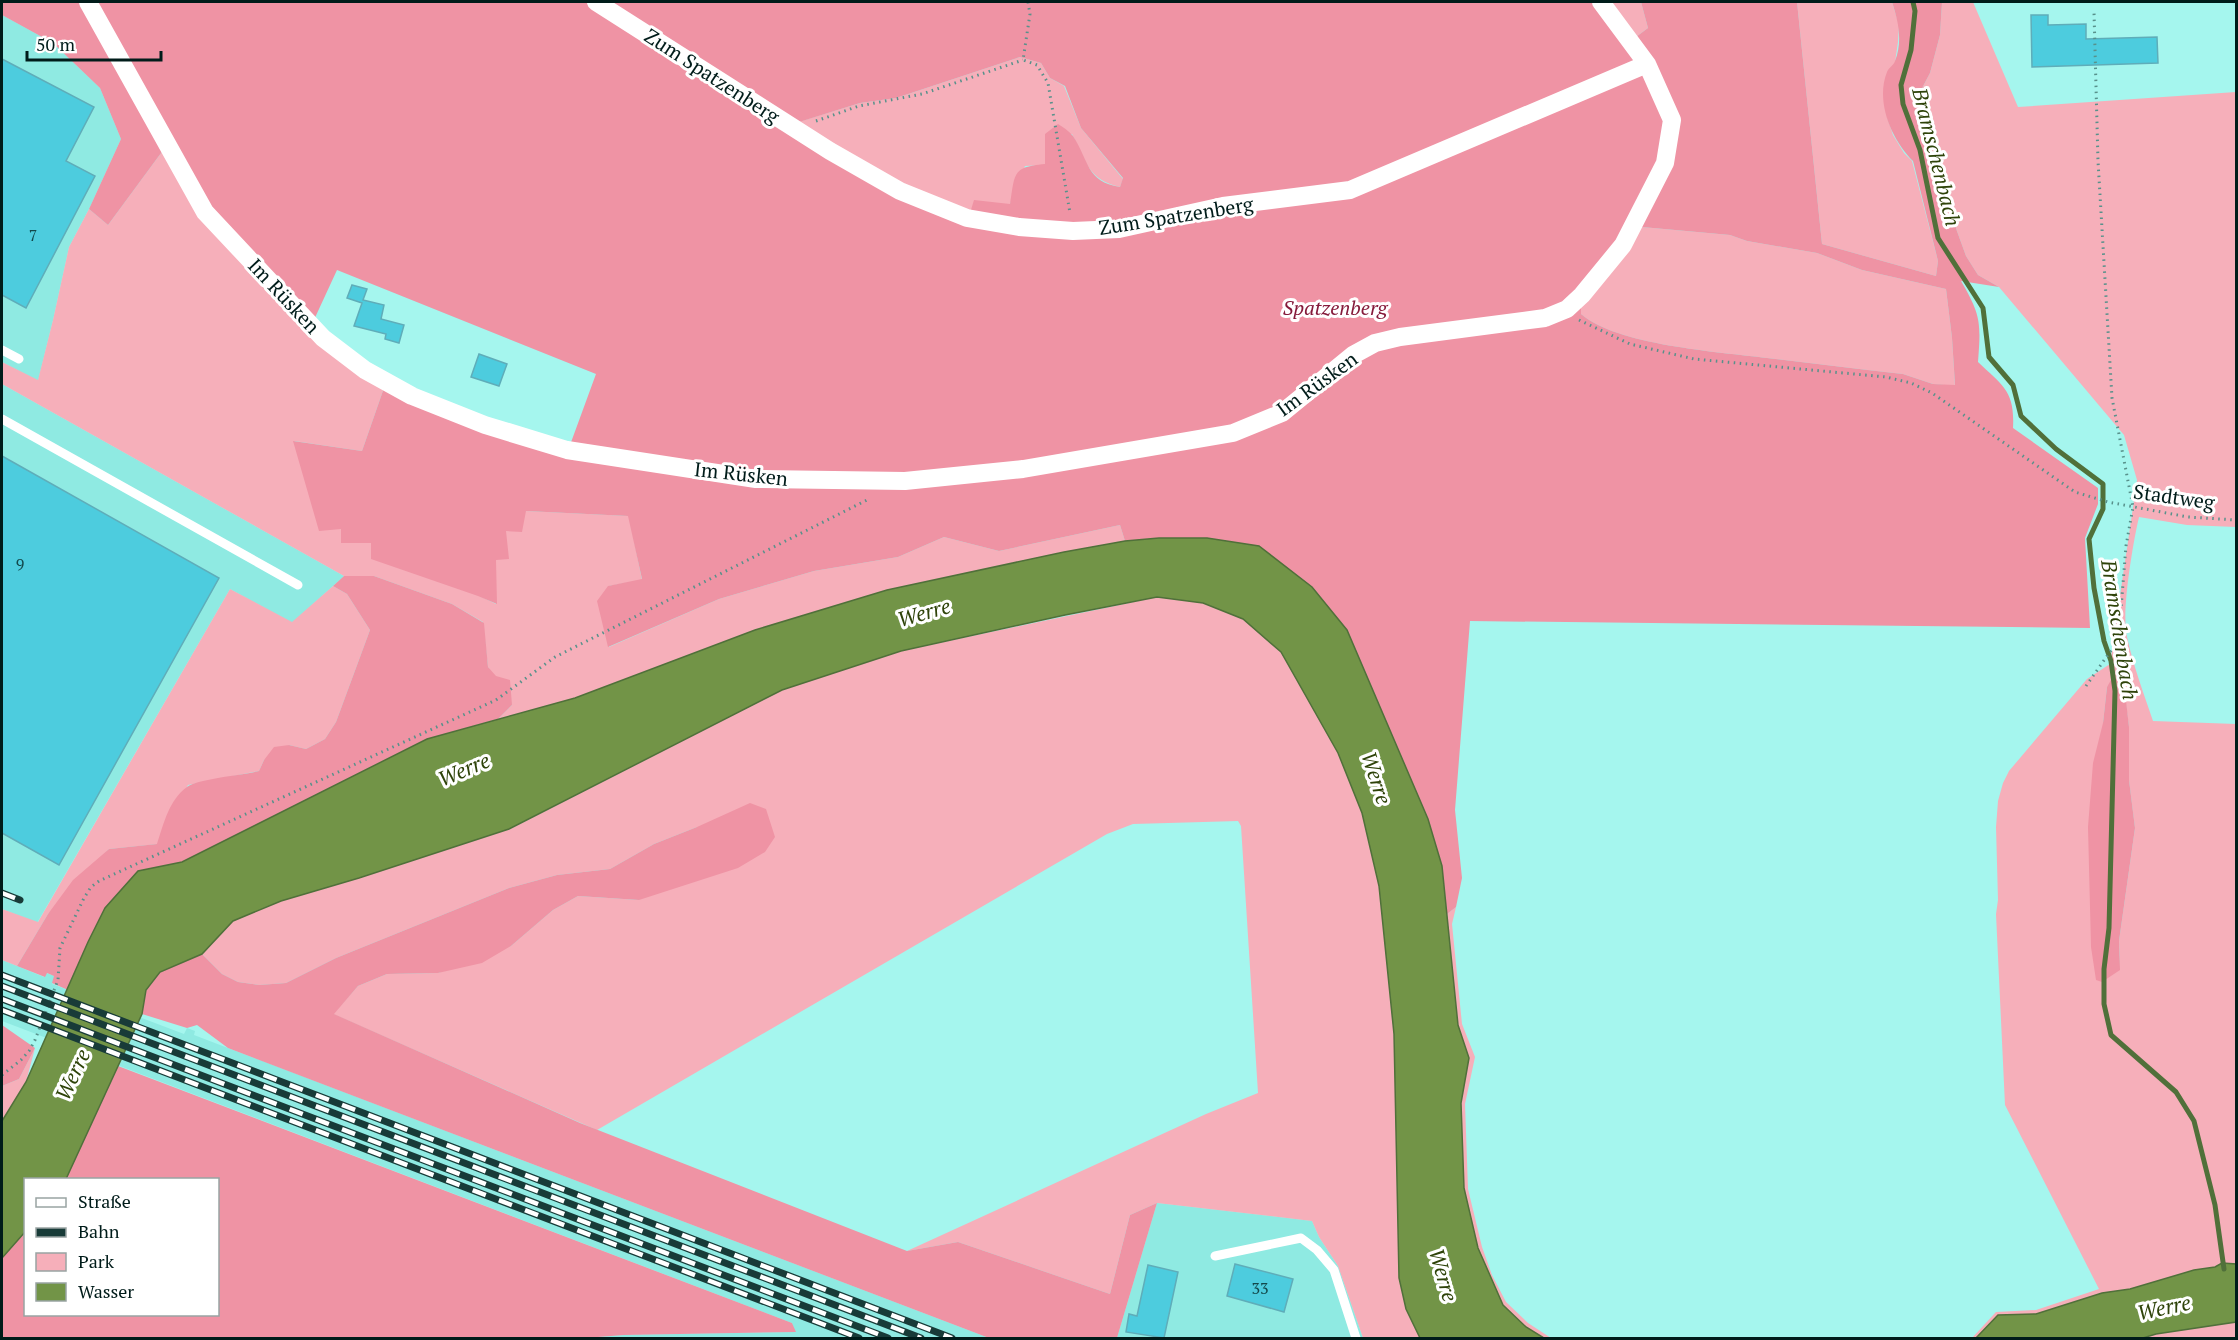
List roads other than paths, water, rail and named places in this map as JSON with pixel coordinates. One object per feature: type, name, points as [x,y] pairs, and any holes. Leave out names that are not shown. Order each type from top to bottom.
[{"type":"street","name":"Im Rüsken","points":[[88,2],[205,212],[323,339],[365,370],[412,396],[485,425],[567,450],[756,479],[905,481],[1023,468],[1233,433],[1282,413],[1353,356],[1375,343],[1400,337],[1545,318],[1567,309],[1623,245],[1665,163],[1672,120],[1647,64]]},
{"type":"street","name":"Zum Spatzenberg","points":[[596,2],[830,152],[900,191],[967,218],[1019,227],[1073,231],[1119,229],[1223,206],[1350,190],[1647,64]]},
{"type":"street","points":[[1601,2],[1647,64]]},
{"type":"lane","points":[[2,350],[19,359]]},
{"type":"lane","points":[[2,419],[298,585]]},
{"type":"lane","points":[[1215,1256],[1300,1238],[1317,1250],[1334,1270],[1356,1338]]},
{"type":"water","name":"Werre","points":[[1207,538],[1259,546],[1312,587],[1347,630],[1428,819],[1442,866],[1458,1025],[1469,1058],[1461,1103],[1464,1188],[1478,1248],[1503,1305],[1526,1327],[1544,1338],[1420,1338],[1406,1309],[1399,1278],[1394,1034],[1379,886],[1362,813],[1338,753],[1281,652],[1243,619],[1203,603],[1157,597],[901,651],[782,690],[509,829],[281,901],[233,921],[202,954],[160,972],[146,990],[142,1014],[66,1178],[24,1178],[24,1233],[2,1258],[2,1121],[26,1082],[105,908],[138,871],[182,862],[427,739],[575,698],[755,630],[887,590],[1125,541]]},
{"type":"water","name":"Werre","points":[[2222,1263],[2236,1264],[2236,1322],[2143,1338],[1976,1338],[1998,1315],[2036,1314],[2102,1293],[2130,1289],[2194,1270],[2215,1267]]},
{"type":"waterway","name":"Bramschenbach","points":[[1913,2],[1915,11],[1911,50],[1901,85],[1903,104],[1920,150],[1938,238],[1983,308],[1989,357],[2013,385],[2021,416],[2056,449],[2103,484],[2103,509],[2089,539],[2094,588],[2104,641],[2111,661],[2115,691],[2109,928],[2104,969],[2104,1004],[2111,1035],[2176,1092],[2194,1121],[2215,1205],[2224,1269]]},
{"type":"railway","points":[[2,893],[20,900]]},
{"type":"railway","points":[[2,975],[952,1338]]},
{"type":"railway","points":[[2,986],[921,1338]]},
{"type":"railway","points":[[2,999],[888,1338]]},
{"type":"railway","points":[[2,1010],[859,1338]]},
{"type":"park label","name":"Spatzenberg","points":[[1335,308]]}]
